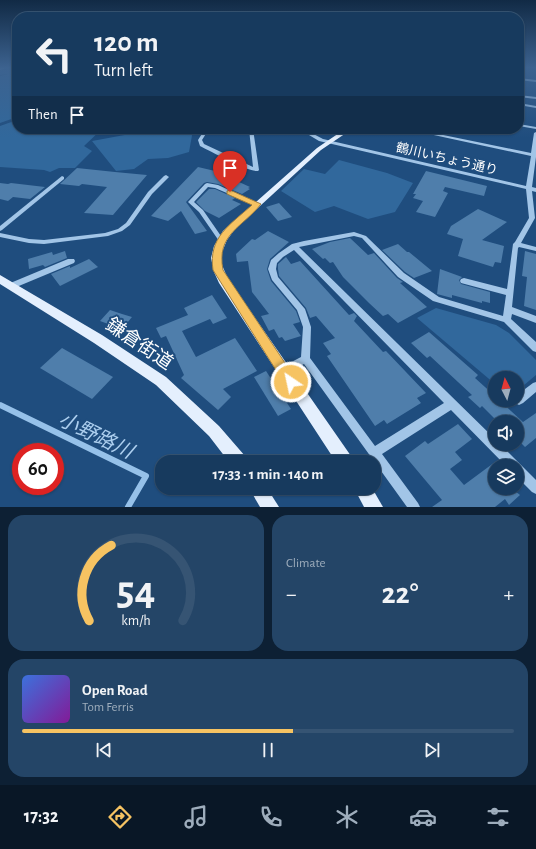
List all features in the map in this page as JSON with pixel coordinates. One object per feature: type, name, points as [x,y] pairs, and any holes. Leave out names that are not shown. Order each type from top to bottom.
[{"type":"main road","points":[[340,455],[283,371],[218,270],[216,259],[217,248],[221,240],[232,227],[318,149],[341,134]]},
{"type":"main road","name":"鎌倉街道","points":[[6,282],[98,339],[161,381],[214,431],[233,455]]},
{"type":"main road","points":[[262,495],[270,507]]},
{"type":"main road","points":[[366,495],[374,507]]},
{"type":"street","points":[[524,97],[536,98]]},
{"type":"street","points":[[524,105],[536,107]]},
{"type":"street","points":[[524,125],[536,128]]},
{"type":"street","points":[[507,320],[514,248],[532,218],[536,133]]},
{"type":"street","points":[[204,134],[200,140],[202,145],[256,170],[252,134]]},
{"type":"street","name":"鶴川いちょう通り","points":[[310,134],[320,140],[330,141],[533,189]]},
{"type":"street","points":[[432,134],[535,155]]},
{"type":"street","points":[[0,229],[62,178]]},
{"type":"street","points":[[0,235],[29,241],[44,242],[106,235],[120,230],[128,224],[150,193],[166,178]]},
{"type":"street","points":[[221,240],[201,211],[191,202],[207,185],[216,186],[257,204]]},
{"type":"street","points":[[414,507],[305,359],[307,327],[301,309],[275,278],[272,269],[274,262],[294,246],[354,234],[364,237],[402,275],[436,299],[507,320],[536,348]]},
{"type":"street","points":[[516,244],[536,249]]},
{"type":"street","points":[[294,246],[507,459]]},
{"type":"street","points":[[6,282],[70,261]]},
{"type":"street","points":[[464,281],[510,293]]},
{"type":"street","points":[[509,309],[536,320]]},
{"type":"street","points":[[283,371],[305,359]]},
{"type":"street","points":[[524,396],[536,386]]},
{"type":"street","points":[[374,453],[452,403]]},
{"type":"street","points":[[524,476],[536,488]]},
{"type":"shaded area","points":[[0,91],[12,91],[12,119],[0,123]]},
{"type":"shaded area","points":[[12,122],[12,134],[97,134],[84,146],[92,151],[75,168],[59,168],[50,172],[44,170],[0,167],[0,126]]},
{"type":"shaded area","points":[[130,134],[192,134],[189,152],[168,158],[148,159],[134,169],[116,171],[92,141]]},
{"type":"shaded area","points":[[339,160],[387,173],[413,183],[395,212],[368,219],[334,206],[315,212],[281,191],[304,169],[325,174]]},
{"type":"shaded area","points":[[436,308],[496,325],[509,333],[536,360],[536,375],[524,385],[524,371],[488,371],[488,378],[417,318]]},
{"type":"building","points":[[198,167],[215,171],[250,187],[248,188],[250,189],[242,194],[218,184],[207,182],[204,183],[186,202],[207,231],[195,234],[181,211],[168,221],[151,216]]},
{"type":"building","points":[[77,168],[147,175],[113,215],[84,213],[107,187],[82,184],[79,186],[60,184]]},
{"type":"building","points":[[426,171],[487,186],[484,196],[445,187],[443,191],[448,193],[435,217],[416,212],[423,201],[413,198],[416,194],[413,194]]},
{"type":"building","points":[[0,183],[45,187],[30,199],[13,197],[8,201],[0,199]]},
{"type":"building","points":[[209,189],[215,189],[235,198],[232,200],[241,204],[219,218],[205,211],[196,202]]},
{"type":"building","points":[[279,203],[292,217],[278,221],[266,207]]},
{"type":"building","points":[[478,209],[507,222],[482,240],[504,246],[501,263],[495,262],[493,267],[458,256],[463,239],[447,234],[451,226]]},
{"type":"building","points":[[268,231],[289,242],[270,259],[267,269],[271,281],[296,311],[300,322],[293,324],[301,336],[285,341],[282,337],[279,338],[274,329],[269,331],[261,316],[269,314],[252,292],[248,261],[237,262],[236,254],[252,239],[255,240]]},
{"type":"building","points":[[350,238],[368,255],[374,253],[397,278],[403,282],[400,283],[427,307],[398,323],[388,314],[383,316],[343,277],[333,262],[330,263],[325,258],[323,259],[312,249],[330,242]]},
{"type":"building","points":[[398,244],[432,271],[414,278],[405,272],[382,250]]},
{"type":"building","points":[[65,251],[67,258],[45,267],[43,265],[29,269],[28,259],[52,252],[53,255]]},
{"type":"building","points":[[525,251],[536,254],[536,310],[524,306],[527,277],[522,276]]},
{"type":"building","points":[[286,257],[291,264],[300,261],[349,315],[354,313],[357,316],[354,321],[383,352],[386,351],[426,393],[417,398],[421,403],[387,424],[384,420],[375,426],[327,356],[331,354],[323,343],[335,338],[316,316],[310,318],[306,308],[279,276],[278,264]]},
{"type":"building","points":[[89,259],[98,267],[60,286],[51,274],[70,266],[70,268]]},
{"type":"building","points":[[440,269],[462,277],[459,280],[461,284],[490,292],[490,303],[482,301],[482,303],[452,295],[452,298],[437,294]]},
{"type":"building","points":[[212,295],[227,318],[213,324],[210,319],[182,331],[196,357],[235,338],[257,371],[223,389],[231,397],[218,410],[181,378],[184,375],[166,336],[161,338],[156,328],[188,315],[184,308]]},
{"type":"building","points":[[110,310],[132,317],[122,329],[100,321]]},
{"type":"building","points":[[429,332],[478,375],[475,378],[488,390],[488,407],[507,407],[515,415],[491,415],[482,406],[480,408],[468,397],[472,395],[430,356],[427,358],[411,343]]},
{"type":"building","points":[[62,348],[113,377],[92,399],[40,368]]},
{"type":"building","points":[[266,371],[291,409],[278,416],[254,377]]},
{"type":"building","points":[[536,413],[536,438],[525,447],[524,421]]},
{"type":"building","points":[[458,424],[472,439],[455,452],[462,460],[450,469],[464,485],[488,467],[488,495],[520,495],[509,505],[505,499],[495,507],[432,507],[442,500],[405,456],[425,441],[428,444]]},
{"type":"waterway","name":"小野路川","points":[[0,405],[146,476],[128,507]]},
{"type":"route","points":[[230,192],[257,204],[232,227],[221,240],[217,248],[216,259],[218,270],[223,280],[291,382]]}]
